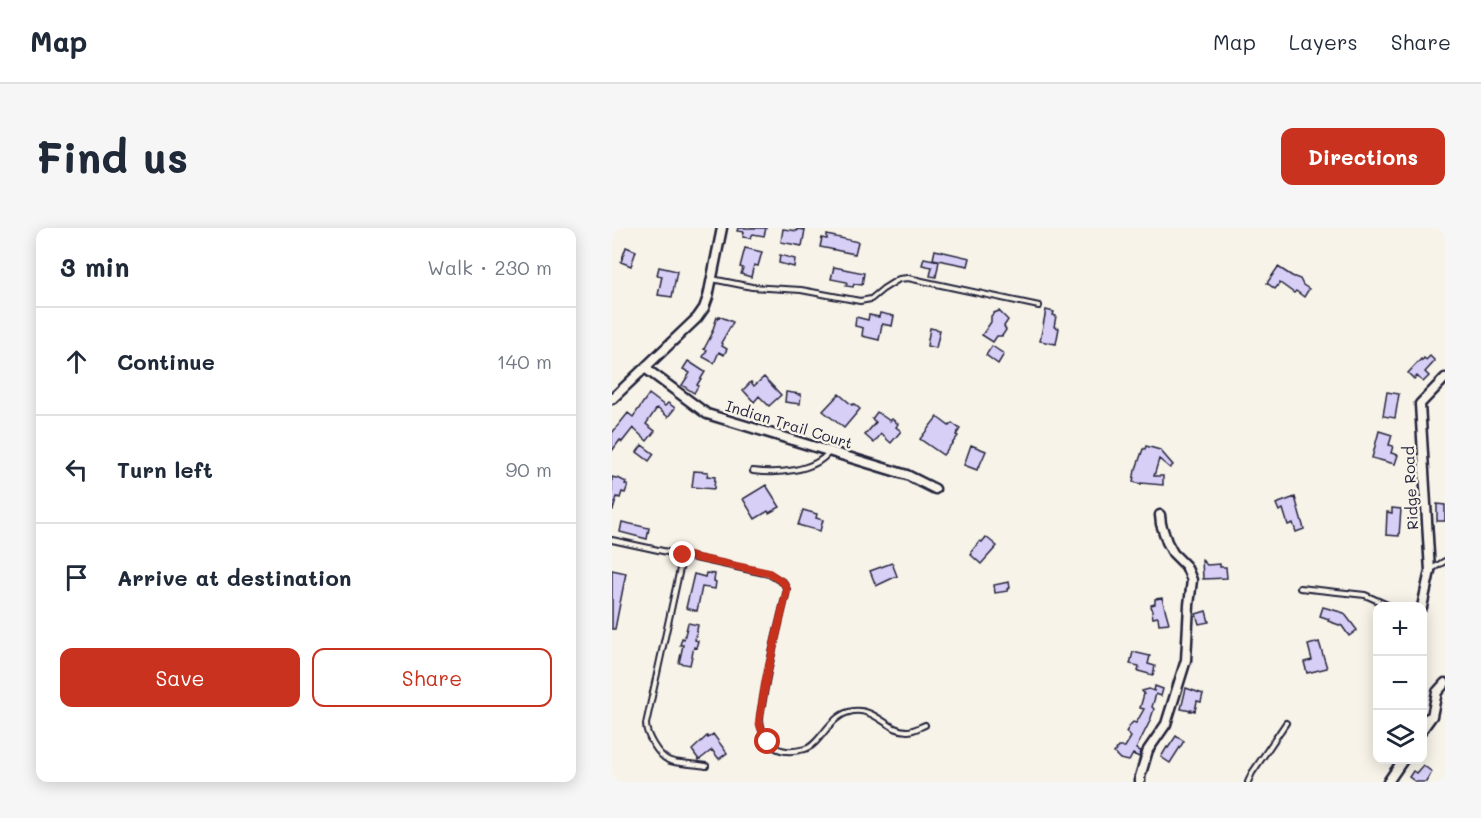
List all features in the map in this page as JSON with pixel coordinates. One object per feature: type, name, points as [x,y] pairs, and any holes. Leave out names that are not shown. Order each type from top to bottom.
[{"type":"street","points":[[614,395],[697,318],[704,308],[722,228]]},
{"type":"street","name":"Indian Trail Court","points":[[645,368],[706,414],[907,475],[935,489]]},
{"type":"street","name":"Ridge Road","points":[[1423,602],[1430,570],[1420,404],[1445,378]]},
{"type":"street","points":[[1140,782],[1148,750],[1166,724],[1185,660],[1192,580],[1186,566],[1173,553],[1167,542],[1160,515]]},
{"type":"street","points":[[1427,723],[1432,716],[1437,692],[1445,683]]},
{"type":"street","points":[[1427,718],[1432,716]]},
{"type":"street","points":[[1388,782],[1400,764]]},
{"type":"lane","points":[[712,279],[752,287],[801,290],[860,301],[871,299],[899,279],[908,278],[1039,306]]},
{"type":"lane","points":[[753,471],[778,473],[796,470],[820,462],[830,451]]},
{"type":"lane","points":[[612,540],[769,573],[784,583],[787,590],[768,670],[759,722],[768,742],[780,751],[790,753],[809,748],[842,713],[854,710],[867,712],[895,729],[909,731],[925,725]]},
{"type":"lane","points":[[683,555],[646,731],[660,754],[669,761],[706,766]]},
{"type":"lane","points":[[1430,570],[1445,561]]},
{"type":"lane","points":[[1300,588],[1365,595],[1382,602]]},
{"type":"lane","points":[[1248,782],[1286,723]]},
{"type":"building","points":[[738,228],[766,228],[764,236],[753,234],[750,238],[743,237],[744,232],[737,231]]},
{"type":"building","points":[[783,229],[805,230],[802,246],[781,242]]},
{"type":"building","points":[[827,235],[858,242],[855,254],[820,247],[822,238],[827,239]]},
{"type":"building","points":[[626,247],[636,251],[631,266],[621,262]]},
{"type":"building","points":[[745,248],[762,252],[758,266],[754,265],[751,277],[741,274],[743,268],[740,267]]},
{"type":"building","points":[[935,250],[970,258],[968,266],[933,259]]},
{"type":"building","points":[[780,255],[795,259],[794,267],[779,263]]},
{"type":"building","points":[[924,258],[939,261],[936,277],[930,276],[932,267],[922,265]]},
{"type":"building","points":[[659,267],[677,271],[672,297],[658,295],[662,276],[657,275]]},
{"type":"building","points":[[834,267],[864,273],[862,285],[846,286],[847,282],[831,279]]},
{"type":"building","points":[[1278,267],[1300,279],[1309,289],[1304,297],[1280,283],[1275,289],[1267,283]]},
{"type":"building","points":[[1046,310],[1054,312],[1053,315],[1056,316],[1054,327],[1059,328],[1056,344],[1040,341]]},
{"type":"building","points":[[999,311],[1008,320],[1002,336],[997,336],[993,342],[982,335],[991,322],[991,316]]},
{"type":"building","points":[[880,313],[894,316],[892,326],[882,324],[879,340],[862,336],[863,328],[855,326],[856,317],[868,320],[869,315],[879,317]]},
{"type":"building","points":[[719,316],[733,322],[721,343],[727,349],[724,355],[719,352],[714,363],[703,357],[707,350],[704,349]]},
{"type":"building","points":[[930,328],[940,330],[936,348],[927,346]]},
{"type":"building","points":[[992,346],[1004,354],[998,364],[986,355]]},
{"type":"building","points":[[1430,356],[1435,361],[1425,372],[1429,376],[1423,382],[1417,376],[1414,379],[1408,373],[1421,359],[1426,360]]},
{"type":"building","points":[[688,361],[705,372],[694,393],[682,385],[690,373],[683,369]]},
{"type":"building","points":[[764,377],[781,395],[769,406],[759,396],[754,402],[743,390],[751,382],[754,386]]},
{"type":"building","points":[[786,392],[800,394],[800,404],[785,402]]},
{"type":"building","points":[[1387,392],[1399,394],[1395,418],[1383,416]]},
{"type":"building","points":[[649,394],[665,406],[668,403],[675,408],[668,417],[657,408],[646,424],[655,431],[647,441],[633,428],[612,451],[612,433],[628,413],[633,417]]},
{"type":"building","points":[[839,394],[860,409],[844,428],[823,411]]},
{"type":"building","points":[[877,412],[898,424],[896,427],[901,431],[891,443],[881,434],[874,443],[865,435],[876,422],[872,419]]},
{"type":"building","points":[[937,417],[949,426],[952,423],[960,429],[956,435],[958,436],[943,455],[920,439]]},
{"type":"building","points":[[1379,431],[1392,435],[1389,445],[1393,446],[1391,453],[1398,455],[1395,464],[1372,458]]},
{"type":"building","points":[[642,445],[654,454],[649,461],[637,452]]},
{"type":"building","points":[[971,445],[986,451],[977,470],[964,465]]},
{"type":"building","points":[[1146,446],[1160,450],[1173,465],[1170,468],[1159,459],[1154,476],[1163,476],[1163,485],[1133,482],[1135,470]]},
{"type":"building","points":[[694,471],[708,472],[707,476],[715,477],[714,489],[692,487]]},
{"type":"building","points":[[612,477],[628,485],[625,493],[622,492],[620,498],[617,497],[613,510],[612,510]]},
{"type":"building","points":[[766,485],[780,507],[755,519],[743,499]]},
{"type":"building","points":[[1295,497],[1304,529],[1296,532],[1293,523],[1288,525],[1283,509],[1279,511],[1276,504]]},
{"type":"building","points":[[1437,504],[1445,505],[1445,521],[1437,521]]},
{"type":"building","points":[[1392,508],[1401,509],[1399,536],[1386,535],[1387,512],[1392,513]]},
{"type":"building","points":[[803,510],[817,514],[816,518],[823,520],[820,531],[798,525]]},
{"type":"building","points":[[622,522],[649,528],[647,539],[620,532]]},
{"type":"building","points":[[986,537],[997,546],[981,564],[971,555],[971,552]]},
{"type":"building","points":[[1202,560],[1207,565],[1220,564],[1220,567],[1226,567],[1227,578],[1203,579]]},
{"type":"building","points":[[892,563],[897,576],[876,586],[870,571]]},
{"type":"building","points":[[612,570],[626,573],[615,629],[612,629]]},
{"type":"building","points":[[706,573],[715,574],[715,589],[702,587],[697,611],[686,608],[694,574],[705,577]]},
{"type":"building","points":[[1009,582],[1008,591],[995,593],[994,585]]},
{"type":"building","points":[[1162,598],[1169,623],[1159,624],[1158,617],[1153,618],[1151,605],[1155,604],[1155,599]]},
{"type":"building","points":[[1323,607],[1344,613],[1357,630],[1349,636],[1342,626],[1320,616]]},
{"type":"building","points":[[1206,611],[1209,622],[1199,624],[1196,614]]},
{"type":"building","points":[[688,623],[698,625],[695,640],[698,641],[696,648],[694,647],[690,665],[679,663],[683,645],[680,645]]},
{"type":"building","points":[[1319,642],[1327,668],[1307,673],[1304,662],[1312,660],[1308,645]]},
{"type":"building","points":[[1133,652],[1150,656],[1148,664],[1155,666],[1153,675],[1138,671],[1139,666],[1130,664]]},
{"type":"building","points":[[1155,686],[1163,689],[1161,696],[1156,694],[1150,721],[1136,749],[1141,751],[1139,757],[1133,754],[1129,761],[1120,759],[1114,753],[1118,747],[1125,747],[1131,737],[1126,732],[1133,722],[1136,723],[1144,709],[1140,708],[1144,694],[1142,691],[1149,689],[1154,691]]},
{"type":"building","points":[[1186,688],[1203,694],[1201,702],[1197,701],[1195,711],[1181,709]]},
{"type":"building","points":[[713,734],[727,753],[719,759],[712,750],[699,760],[692,750],[707,736],[708,738]]},
{"type":"building","points":[[1176,736],[1184,741],[1170,763],[1161,757]]},
{"type":"building","points":[[1423,765],[1432,772],[1426,782],[1416,782],[1409,777],[1413,771],[1416,773]]},
{"type":"route","points":[[683,555],[769,573],[784,583],[787,590],[766,679],[759,722],[768,742]]}]
